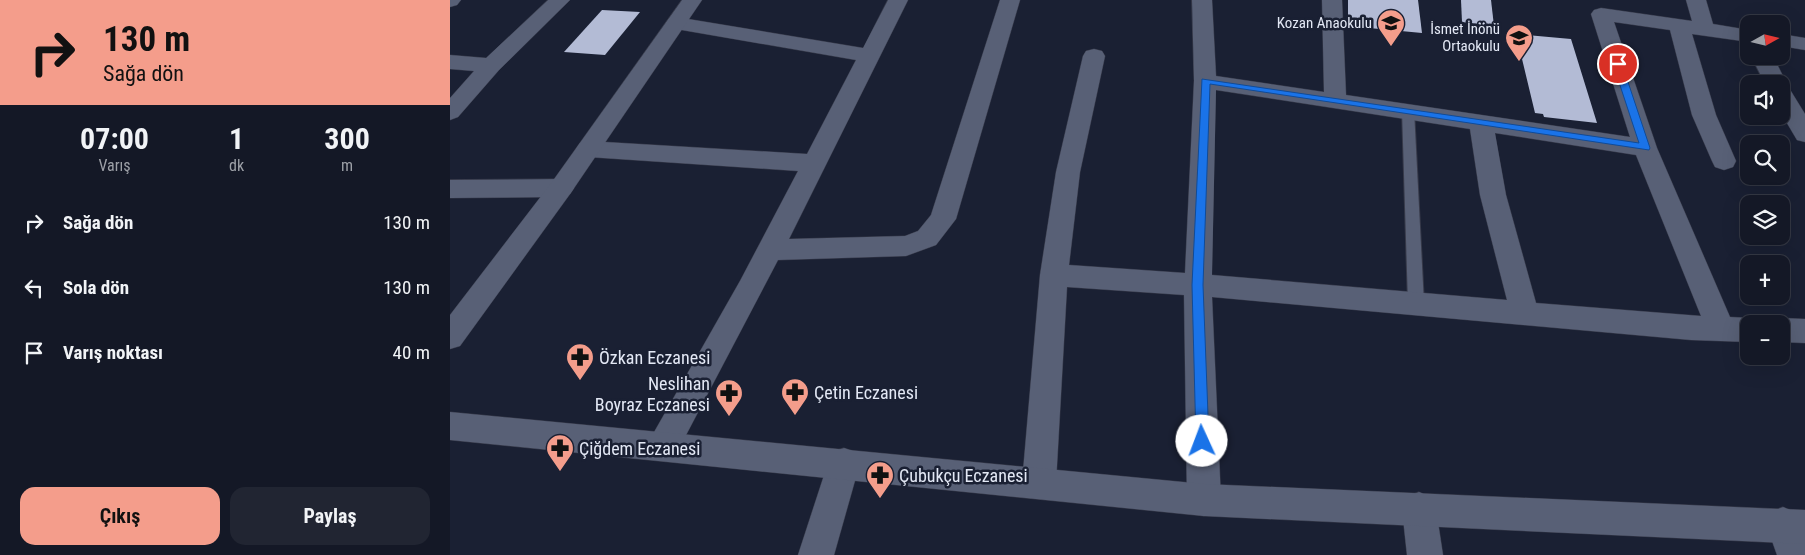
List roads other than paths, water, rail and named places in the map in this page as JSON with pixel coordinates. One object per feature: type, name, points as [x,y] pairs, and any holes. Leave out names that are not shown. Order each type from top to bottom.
[{"type":"street","points":[[450,112],[491,65],[560,0]]},
{"type":"street","points":[[450,337],[562,188],[692,0]]},
{"type":"street","points":[[664,445],[770,250],[898,0]]},
{"type":"street","points":[[770,250],[906,246],[927,238],[943,219],[1010,0]]},
{"type":"street","points":[[1202,0],[1205,81],[1198,285],[1204,500]]},
{"type":"street","points":[[1332,0],[1335,99]]},
{"type":"street","points":[[1696,0],[1704,29]]},
{"type":"street","points":[[1721,329],[1645,148],[1601,14],[1740,35]]},
{"type":"street","points":[[676,23],[870,56]]},
{"type":"street","points":[[1680,25],[1704,115],[1724,161]]},
{"type":"street","points":[[1790,42],[1805,44]]},
{"type":"street","points":[[1039,483],[1054,276],[1068,172],[1094,56]]},
{"type":"street","points":[[450,62],[491,65]]},
{"type":"street","points":[[1205,81],[1408,110],[1645,148]]},
{"type":"street","points":[[1790,108],[1805,134]]},
{"type":"street","points":[[1481,122],[1493,196],[1525,314]]},
{"type":"street","points":[[588,149],[815,163]]},
{"type":"street","points":[[450,189],[562,188]]},
{"type":"street","points":[[1054,276],[1198,285],[1525,314],[1740,330]]},
{"type":"street","points":[[1790,330],[1805,331]]},
{"type":"street","points":[[450,426],[664,445],[1204,500],[1419,509],[1794,536]]},
{"type":"street","points":[[816,555],[844,464]]},
{"type":"street","points":[[1419,509],[1425,555]]},
{"type":"lane","points":[[1408,110],[1416,304]]},
{"type":"place","name":"Kozan Anaokulu","points":[[1391,47]]},
{"type":"place","name":"İsmet İnönü Ortaokulu","points":[[1519,62]]},
{"type":"place","name":"Özkan Eczanesi","points":[[580,381]]},
{"type":"place","name":"Çetin Eczanesi","points":[[795,416]]},
{"type":"place","name":"Neslihan Boyraz Eczanesi","points":[[729,417]]},
{"type":"place","name":"Çiğdem Eczanesi","points":[[560,472]]},
{"type":"place","name":"Çubukçu Eczanesi","points":[[880,499]]}]
